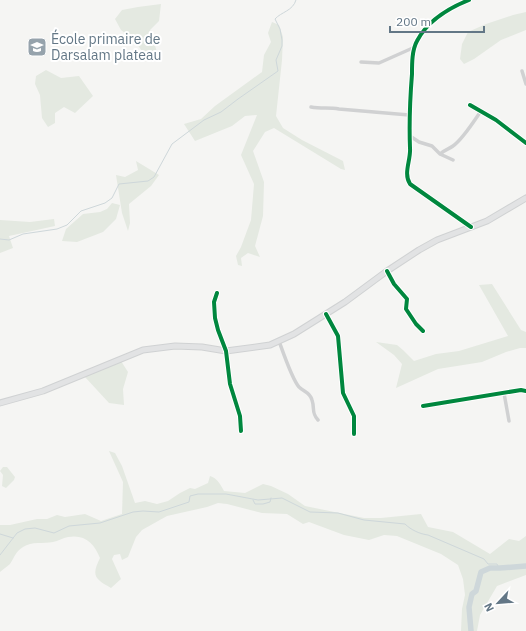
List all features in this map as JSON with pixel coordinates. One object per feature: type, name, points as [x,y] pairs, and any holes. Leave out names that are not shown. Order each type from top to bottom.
[{"type":"main road","points":[[0,403],[43,391],[143,350],[175,346],[202,347],[226,351],[270,345],[326,314],[387,271],[437,240],[487,221],[526,198]]},
{"type":"street","points":[[469,0],[448,9],[440,15],[427,27],[416,42],[413,58],[409,115],[410,151],[407,179],[410,184],[471,227]]},
{"type":"street","points":[[361,62],[379,63],[415,47]]},
{"type":"street","points":[[522,71],[526,84]]},
{"type":"street","points":[[470,105],[496,120],[526,143]]},
{"type":"street","points":[[311,107],[322,109],[338,108],[352,111],[409,115]]},
{"type":"street","points":[[440,154],[444,150],[454,146],[473,124],[481,111]]},
{"type":"street","points":[[410,136],[419,142],[432,146],[440,154],[453,160]]},
{"type":"street","points":[[387,271],[394,284],[407,299],[406,309],[416,324],[423,331]]},
{"type":"street","points":[[217,293],[214,302],[215,318],[226,351],[230,384],[240,416],[241,431]]},
{"type":"street","points":[[326,314],[338,336],[343,393],[354,416],[354,434]]},
{"type":"street","points":[[279,341],[296,381],[300,388],[307,391],[312,400],[313,414],[318,420]]},
{"type":"street","points":[[423,406],[526,391]]},
{"type":"street","points":[[504,394],[509,422]]},
{"type":"shaded area","points":[[161,4],[159,21],[150,30],[158,55],[152,62],[146,57],[135,41],[121,30],[115,19],[122,10]]},
{"type":"shaded area","points":[[526,12],[526,30],[501,40],[474,59],[464,64],[460,59],[462,44],[468,32],[486,24]]},
{"type":"shaded area","points":[[272,22],[279,25],[283,37],[276,116],[283,128],[302,140],[343,161],[345,170],[274,128],[265,132],[253,151],[264,182],[263,216],[255,246],[260,257],[248,253],[241,258],[242,266],[238,265],[236,256],[251,220],[254,184],[241,155],[257,115],[245,116],[232,126],[195,141],[184,124],[201,119],[215,106],[262,72],[264,55],[271,42],[268,33]]},
{"type":"shaded area","points":[[46,70],[61,78],[79,76],[93,96],[75,113],[64,107],[55,113],[55,123],[48,127],[42,118],[40,95],[35,84],[36,76]]},
{"type":"shaded area","points":[[136,161],[159,175],[151,186],[129,204],[130,223],[128,231],[122,213],[116,175],[125,177],[138,170]]},
{"type":"shaded area","points":[[112,203],[120,205],[116,219],[103,232],[77,242],[62,241],[66,229],[83,214],[100,212],[107,209]]},
{"type":"shaded area","points":[[54,219],[55,226],[9,236],[13,248],[0,253],[0,220],[30,222]]},
{"type":"shaded area","points":[[492,284],[521,330],[526,332],[526,348],[506,352],[482,362],[438,369],[396,388],[402,364],[394,355],[376,342],[397,345],[414,361],[436,354],[459,351],[508,336],[479,285]]},
{"type":"shaded area","points":[[121,361],[128,372],[123,389],[124,405],[109,403],[85,377]]},
{"type":"shaded area","points":[[109,451],[115,453],[122,466],[135,503],[145,501],[157,504],[168,501],[190,488],[195,489],[208,483],[210,476],[217,480],[224,491],[245,493],[263,484],[288,494],[305,506],[364,518],[421,514],[428,527],[453,532],[490,554],[509,539],[519,541],[526,536],[526,575],[497,586],[480,615],[477,631],[461,631],[462,609],[465,595],[463,579],[458,565],[441,554],[397,536],[384,535],[369,540],[344,535],[309,522],[303,524],[287,514],[262,513],[218,503],[167,516],[142,530],[136,537],[128,557],[122,560],[120,554],[114,555],[112,559],[121,579],[111,588],[101,582],[96,576],[95,573],[97,564],[100,558],[95,548],[84,538],[74,536],[53,542],[26,545],[19,550],[10,564],[0,572],[0,525],[10,525],[37,519],[47,519],[57,515],[65,517],[85,514],[101,521],[122,514],[123,482]]},
{"type":"shaded area","points":[[3,467],[7,467],[15,477],[6,488],[2,486],[3,475],[0,471]]},
{"type":"waterway","points":[[0,239],[9,240],[23,234],[57,229],[67,225],[81,211],[105,203],[112,198],[119,184],[148,181],[154,177],[172,144],[204,120],[221,112],[278,71],[276,60],[282,46],[282,40],[280,29],[275,19],[290,9],[296,0]]},
{"type":"waterway","points":[[0,555],[17,533],[25,529],[35,528],[54,533],[69,526],[100,523],[133,512],[159,512],[189,502],[190,496],[198,494],[226,494],[258,500],[282,498],[310,512],[338,513],[364,520],[405,524],[422,534],[428,535],[484,559],[488,564],[497,564],[499,568]]},
{"type":"waterway","points":[[253,500],[255,504],[263,504],[270,502],[271,498]]},
{"type":"waterway","points":[[0,534],[13,538]]},
{"type":"waterway","points":[[471,631],[469,607],[472,594],[476,591],[481,572],[490,568],[526,566]]},
{"type":"cycle path","points":[[469,0],[447,11],[433,21],[415,45],[412,61],[410,153],[407,175],[410,184],[471,227]]},
{"type":"cycle path","points":[[470,105],[496,120],[526,143]]},
{"type":"cycle path","points":[[387,271],[394,284],[407,299],[406,309],[416,324],[423,331]]},
{"type":"cycle path","points":[[217,293],[214,302],[215,318],[226,351],[230,384],[240,416],[241,431]]},
{"type":"cycle path","points":[[326,314],[338,336],[343,393],[354,416],[354,434]]},
{"type":"cycle path","points":[[423,406],[521,390],[526,391]]},
{"type":"place","name":"École primaire de Darsalam plateau","points":[[37,47]]}]
